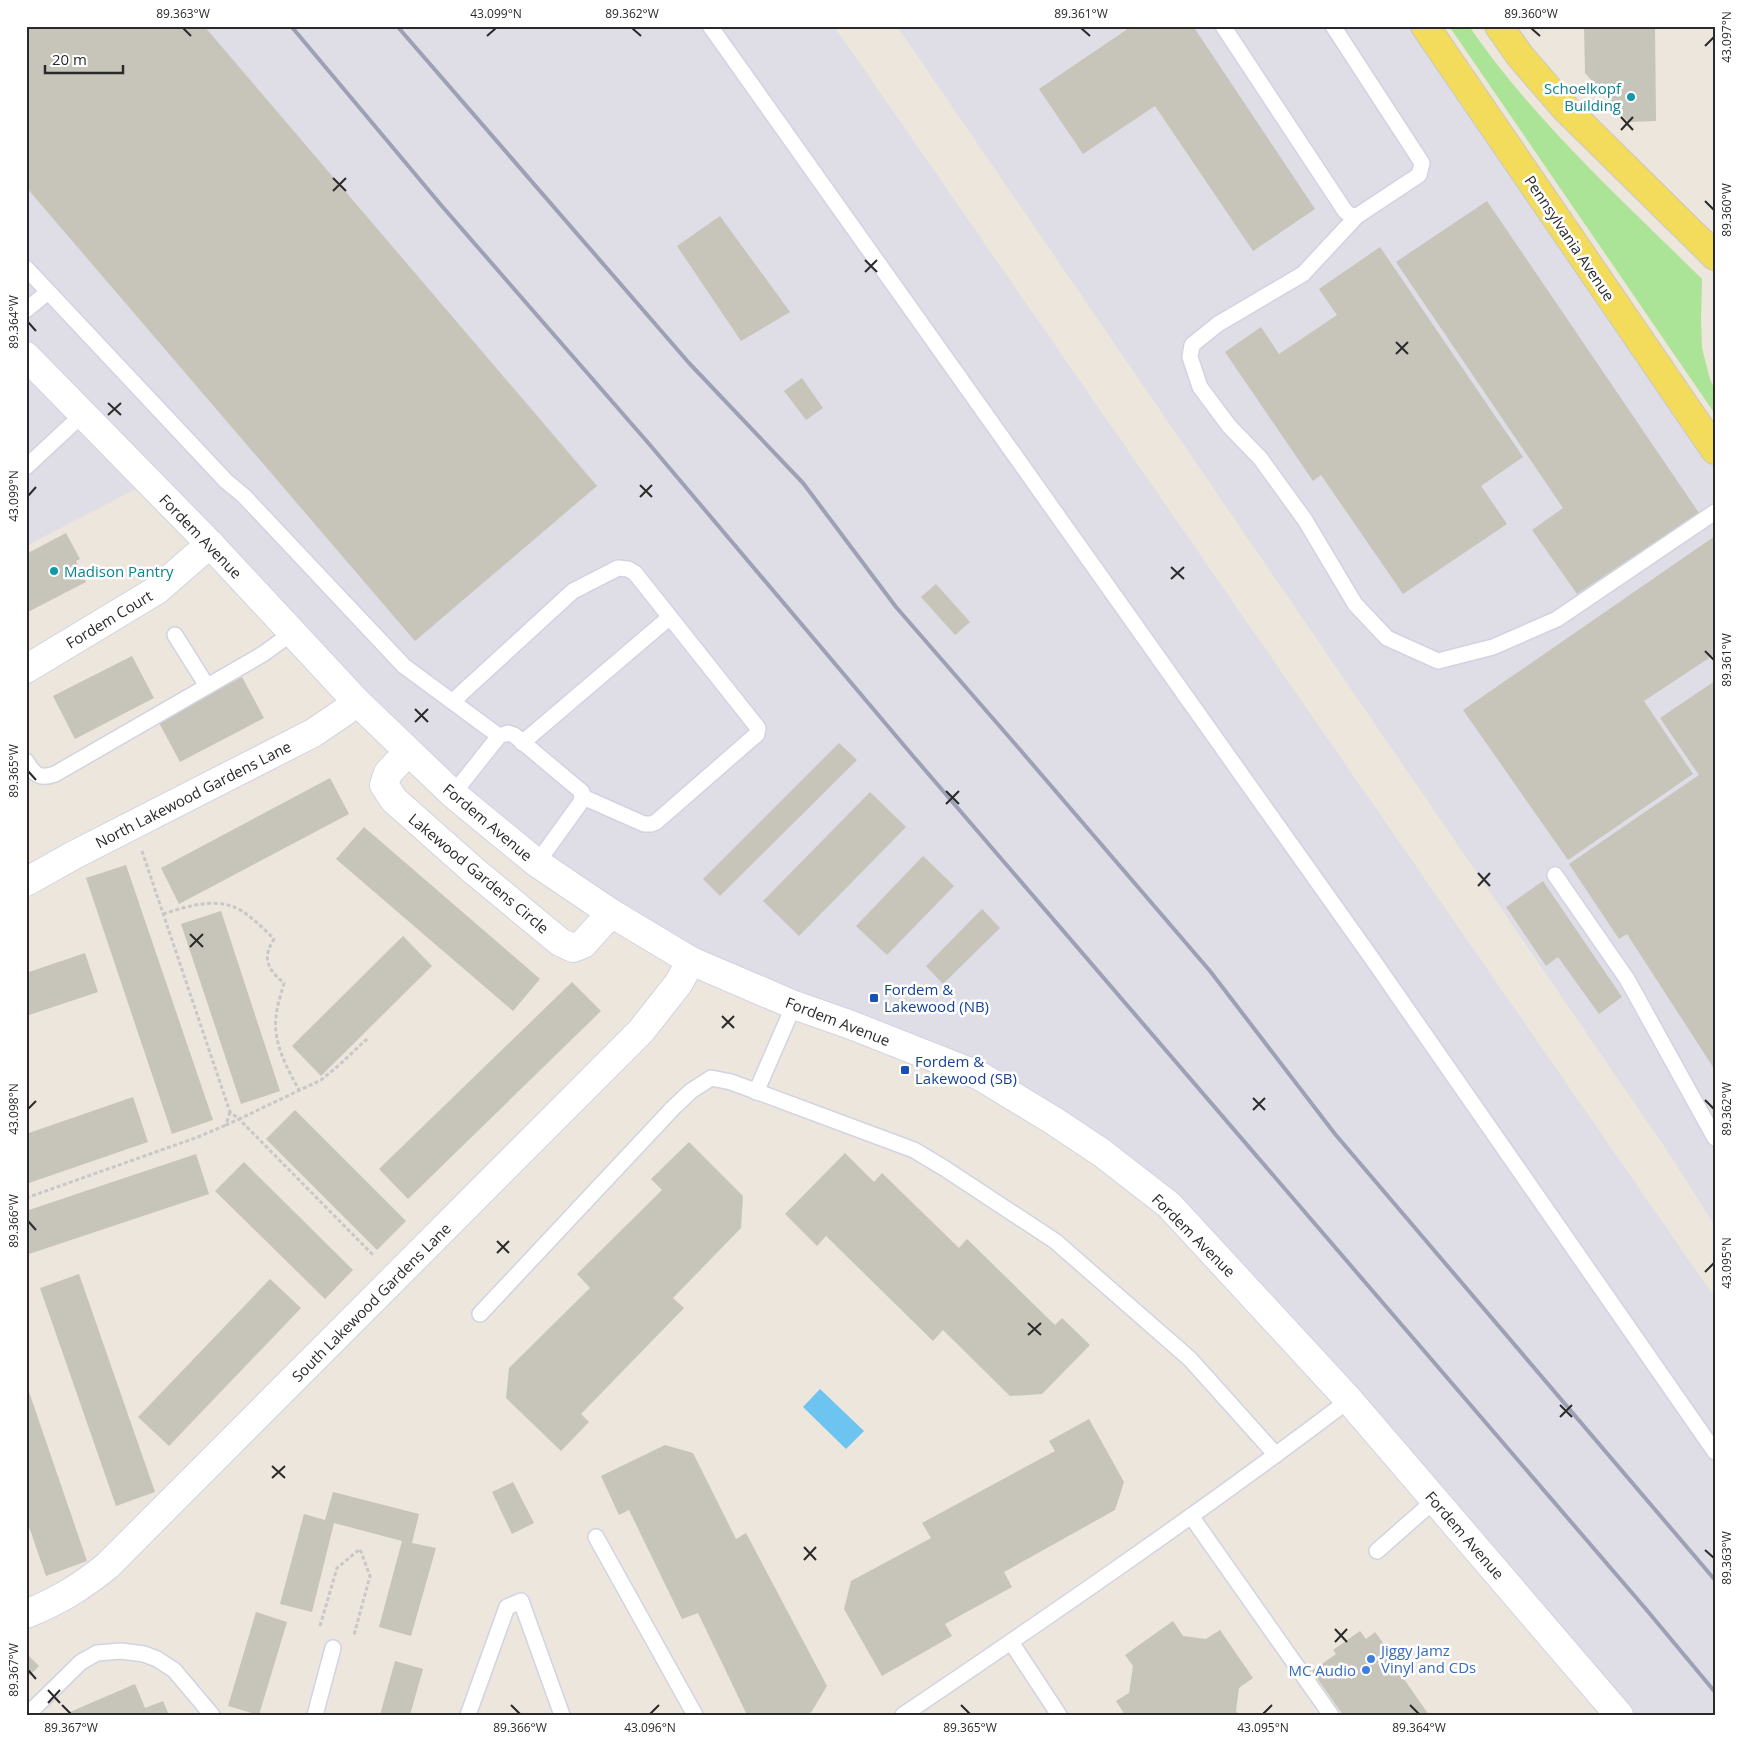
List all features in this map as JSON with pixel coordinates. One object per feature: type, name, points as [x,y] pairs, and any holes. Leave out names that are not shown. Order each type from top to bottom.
[{"type":"main road","name":"Pennsylvania Avenue","points":[[1425,26],[1715,450]]},
{"type":"main road","points":[[1499,26],[1520,56],[1565,108],[1715,256]]},
{"type":"street","name":"Fordem Avenue","points":[[26,356],[210,544],[356,701],[452,794],[537,863],[611,913],[691,961],[794,1005],[980,1076],[1102,1153],[1169,1205],[1349,1400],[1435,1500],[1610,1712]]},
{"type":"street","name":"Fordem Court","points":[[26,669],[157,590],[210,544]]},
{"type":"street","name":"North Lakewood Gardens Lane","points":[[26,882],[313,733],[344,712],[356,701]]},
{"type":"street","name":"Lakewood Gardens Circle","points":[[408,752],[388,773],[384,785],[394,800],[473,870],[560,942],[573,948],[583,944],[611,913]]},
{"type":"street","name":"South Lakewood Gardens Lane","points":[[26,1614],[57,1602],[87,1582],[114,1559],[641,1031],[678,984],[691,961]]},
{"type":"lane","points":[[710,26],[1373,960],[1715,1452]]},
{"type":"lane","points":[[1223,26],[1345,211],[1350,215],[1356,216]]},
{"type":"lane","points":[[1333,26],[1422,163],[1419,175],[1356,216],[1304,274],[1218,324],[1192,345],[1190,357],[1200,386],[1229,426],[1260,458],[1305,520],[1355,604],[1387,638],[1438,661],[1493,647],[1557,619],[1715,512]]},
{"type":"lane","points":[[26,268],[226,481],[244,496],[404,666],[499,736]]},
{"type":"lane","points":[[26,310],[48,292]]},
{"type":"lane","points":[[26,467],[83,414]]},
{"type":"lane","points":[[453,701],[573,592],[618,568],[628,569],[635,574],[758,728],[757,734],[656,822],[651,824],[644,824],[583,797]]},
{"type":"lane","points":[[522,743],[670,617]]},
{"type":"lane","points":[[26,761],[37,775],[46,778],[55,774],[263,654],[292,633]]},
{"type":"lane","points":[[175,635],[207,686]]},
{"type":"lane","points":[[452,794],[499,736],[508,733],[522,743],[582,792],[583,797],[537,863]]},
{"type":"lane","points":[[1555,875],[1627,979],[1715,1138]]},
{"type":"lane","points":[[756,1092],[794,1005]]},
{"type":"lane","points":[[480,1314],[672,1108],[691,1091],[711,1078],[731,1082],[914,1150],[1055,1240],[1190,1359],[1276,1455]]},
{"type":"lane","points":[[903,1715],[1191,1516],[1349,1400]]},
{"type":"lane","points":[[1377,1551],[1435,1500]]},
{"type":"lane","points":[[1191,1516],[1331,1715]]},
{"type":"lane","points":[[596,1536],[695,1715]]},
{"type":"lane","points":[[468,1715],[507,1607],[520,1601],[562,1715]]},
{"type":"lane","points":[[1011,1642],[1059,1715]]},
{"type":"lane","points":[[315,1715],[333,1648]]},
{"type":"lane","points":[[27,1715],[81,1662],[97,1653],[121,1651],[144,1654],[158,1659],[174,1670],[212,1715]]},
{"type":"path","points":[[142,851],[230,1112],[374,1256]]},
{"type":"path","points":[[164,914],[200,904],[216,903],[228,905],[241,910],[274,939],[269,947],[267,957],[269,966],[274,975],[284,983],[276,1018],[276,1032],[283,1058],[299,1090]]},
{"type":"path","points":[[26,1198],[198,1137],[239,1119],[329,1074],[368,1038]]},
{"type":"path","points":[[226,1125],[230,1112]]},
{"type":"path","points":[[320,1626],[337,1568],[360,1549],[370,1576],[354,1635]]},
{"type":"shaded area","points":[[26,26],[834,26],[1715,1298],[1715,1715],[1619,1715],[1169,1205],[1054,1121],[794,1005],[537,863],[149,482],[26,546]]},
{"type":"shaded area","points":[[897,26],[1425,26],[1715,450],[1715,1226],[1668,1152]]},
{"type":"green space","points":[[1449,26],[1469,26],[1494,61],[1550,127],[1702,279],[1702,348],[1710,379],[1715,390],[1715,414]]},
{"type":"water","points":[[820,1389],[864,1431],[846,1449],[803,1407]]},
{"type":"building","points":[[26,26],[204,26],[597,486],[415,641],[26,187]]},
{"type":"building","points":[[1132,26],[1193,26],[1315,209],[1253,251],[1155,106],[1083,154],[1039,89]]},
{"type":"building","name":"Schoelkopf Building","points":[[1584,26],[1655,26],[1656,121],[1628,122],[1585,73]]},
{"type":"building","points":[[1487,201],[1699,513],[1577,594],[1532,530],[1563,508],[1396,262]]},
{"type":"building","points":[[720,216],[790,312],[741,341],[677,246]]},
{"type":"building","points":[[1380,247],[1523,457],[1481,486],[1507,524],[1403,594],[1321,475],[1313,481],[1225,352],[1261,327],[1279,354],[1337,315],[1319,289]]},
{"type":"building","points":[[802,378],[823,408],[806,420],[784,391]]},
{"type":"building","name":"Madison Pantry","points":[[66,533],[80,559],[76,561],[86,582],[26,613],[26,554]]},
{"type":"building","points":[[1715,536],[1715,654],[1644,701],[1693,774],[1568,860],[1463,710]]},
{"type":"building","points":[[936,584],[970,622],[955,635],[921,597]]},
{"type":"building","points":[[132,656],[154,698],[75,739],[53,696]]},
{"type":"building","points":[[242,677],[264,718],[180,762],[158,721]]},
{"type":"building","points":[[1715,681],[1715,1070],[1627,934],[1619,939],[1569,864],[1699,775],[1660,718]]},
{"type":"building","points":[[839,743],[857,760],[720,896],[703,879]]},
{"type":"building","points":[[330,778],[349,814],[179,904],[161,868]]},
{"type":"building","points":[[870,792],[906,827],[799,936],[763,901]]},
{"type":"building","points":[[364,827],[540,979],[513,1011],[336,859]]},
{"type":"building","points":[[923,856],[954,886],[887,955],[856,926]]},
{"type":"building","points":[[126,865],[213,1120],[172,1134],[86,878]]},
{"type":"building","points":[[1543,881],[1622,997],[1599,1014],[1558,957],[1546,966],[1506,907]]},
{"type":"building","points":[[982,909],[1000,928],[943,984],[926,966]]},
{"type":"building","points":[[221,911],[280,1091],[241,1104],[181,924]]},
{"type":"building","points":[[403,936],[432,966],[321,1076],[292,1046]]},
{"type":"building","points":[[85,953],[98,992],[26,1016],[26,973]]},
{"type":"building","points":[[572,982],[601,1011],[408,1199],[379,1169]]},
{"type":"building","points":[[133,1097],[148,1142],[26,1184],[26,1134]]},
{"type":"building","points":[[295,1110],[406,1221],[377,1250],[266,1139]]},
{"type":"building","points":[[689,1142],[743,1196],[741,1228],[673,1298],[684,1308],[581,1414],[589,1422],[561,1451],[506,1398],[509,1368],[590,1288],[577,1274],[662,1190],[651,1179]]},
{"type":"building","points":[[845,1153],[874,1182],[882,1173],[959,1248],[967,1239],[1055,1325],[1062,1318],[1090,1345],[1042,1394],[1010,1396],[943,1330],[933,1341],[826,1236],[817,1246],[785,1214]]},
{"type":"building","points":[[196,1154],[209,1194],[26,1255],[26,1211]]},
{"type":"building","points":[[244,1162],[353,1270],[325,1299],[215,1191]]},
{"type":"building","points":[[79,1274],[155,1492],[116,1506],[40,1288]]},
{"type":"building","points":[[270,1279],[301,1308],[169,1446],[138,1417]]},
{"type":"building","points":[[26,1383],[87,1561],[46,1576],[26,1518]]},
{"type":"building","points":[[1089,1419],[1124,1482],[1115,1510],[1004,1572],[1012,1587],[945,1624],[952,1636],[882,1676],[844,1609],[851,1581],[931,1538],[922,1523],[1055,1451],[1049,1441]]},
{"type":"building","points":[[665,1445],[693,1453],[736,1539],[746,1533],[827,1686],[812,1711],[807,1715],[747,1715],[698,1613],[682,1619],[629,1510],[619,1515],[601,1476]]},
{"type":"building","points":[[513,1482],[534,1523],[512,1534],[492,1492]]},
{"type":"building","points":[[333,1492],[419,1514],[412,1543],[436,1548],[411,1636],[379,1627],[402,1541],[334,1523],[312,1612],[280,1604],[304,1514],[325,1520]]},
{"type":"building","points":[[256,1612],[287,1622],[259,1715],[228,1706]]},
{"type":"building","points":[[1173,1621],[1183,1636],[1206,1639],[1220,1630],[1253,1678],[1239,1688],[1236,1711],[1239,1715],[1125,1715],[1116,1701],[1129,1693],[1133,1666],[1125,1655]]},
{"type":"building","points":[[1360,1631],[1366,1639],[1375,1632],[1407,1676],[1404,1679],[1429,1715],[1343,1715],[1312,1671],[1336,1654],[1333,1650]]},
{"type":"building","points":[[26,1653],[39,1666],[26,1679]]},
{"type":"building","points":[[395,1661],[423,1669],[410,1715],[380,1715]]},
{"type":"building","points":[[135,1684],[145,1708],[163,1701],[169,1715],[63,1715]]},
{"type":"railway","points":[[291,26],[441,205],[650,445],[913,756],[1715,1692]]},
{"type":"railway","points":[[397,26],[689,363],[803,483],[896,607],[1210,971],[1335,1134],[1715,1580]]},
{"type":"place","name":"Schoelkopf Building","points":[[1631,97]]},
{"type":"place","name":"Madison Pantry","points":[[54,571]]},
{"type":"place","name":"Fordem & Lakewood (NB)","points":[[874,998]]},
{"type":"place","name":"Fordem & Lakewood (SB)","points":[[905,1070]]},
{"type":"place","name":"Jiggy Jamz Vinyl and CDs","points":[[1371,1659]]},
{"type":"place","name":"MC Audio","points":[[1366,1670]]}]
